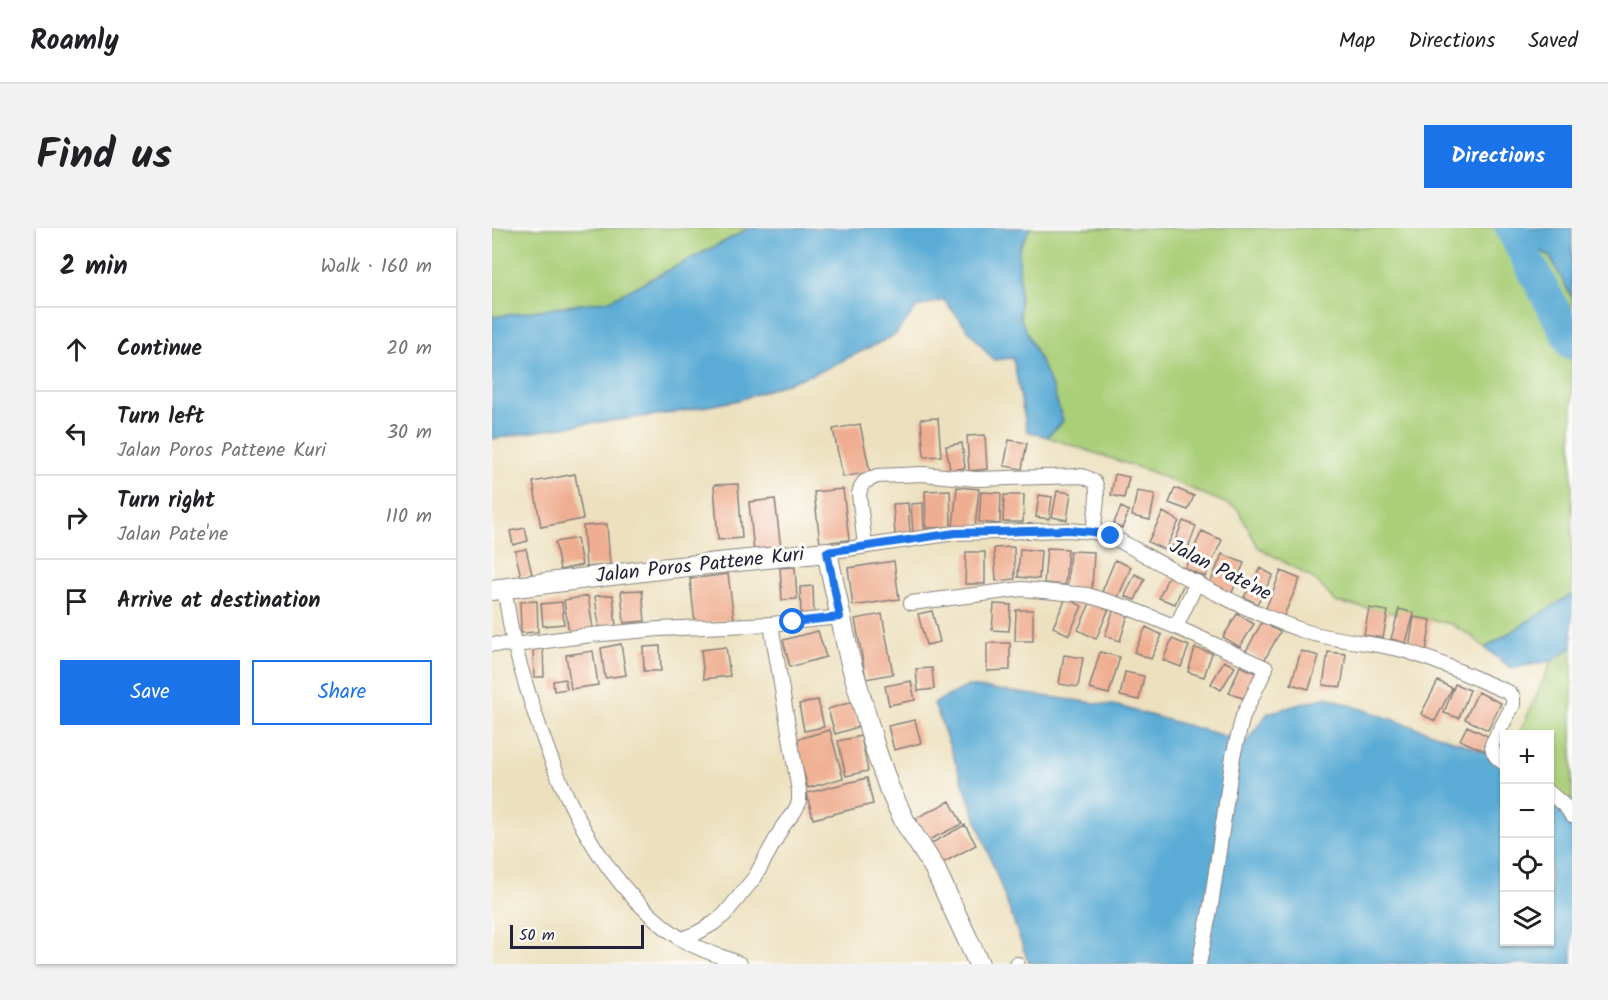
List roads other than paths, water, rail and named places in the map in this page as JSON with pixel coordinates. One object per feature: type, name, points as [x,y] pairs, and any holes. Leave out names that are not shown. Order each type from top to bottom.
[{"type":"street","points":[[865,546],[859,494],[864,482],[877,476],[923,474],[976,479],[1082,476],[1090,478],[1097,491],[1093,532]]},
{"type":"street","name":"Jalan Pate'ne","points":[[827,552],[955,533],[1068,530],[1111,536],[1254,612],[1306,632],[1401,650],[1430,659],[1508,692],[1513,697],[1513,705],[1492,744],[1495,756],[1500,760]]},
{"type":"street","name":"Jalan Poros Pattene Kuri","points":[[498,589],[827,552],[849,656],[889,788],[905,822],[934,867],[979,964]]},
{"type":"street","points":[[1176,627],[1197,582]]},
{"type":"street","points":[[498,589],[552,763],[572,807],[607,866],[642,908],[682,939],[740,964]]},
{"type":"street","points":[[911,603],[1022,589],[1087,595],[1129,608],[1176,627],[1266,668],[1244,716],[1233,756],[1211,905],[1199,964]]},
{"type":"street","points":[[492,644],[515,645],[659,629],[771,624],[840,617]]},
{"type":"street","points":[[682,939],[714,923],[730,907],[755,877],[783,826],[799,803],[799,791],[771,624]]},
{"type":"street","points":[[1554,797],[1572,816]]},
{"type":"water","points":[[748,228],[1030,228],[1019,249],[1020,317],[1053,389],[1063,421],[1047,437],[1027,431],[1013,358],[993,360],[944,300],[917,307],[895,335],[821,371],[739,400],[672,413],[562,427],[492,439],[492,317],[610,300]]},
{"type":"water","points":[[1508,228],[1572,228],[1572,298],[1550,257]]},
{"type":"water","points":[[1572,594],[1572,647],[1552,661],[1511,668],[1485,648]]},
{"type":"water","points":[[968,686],[1118,706],[1246,742],[1268,713],[1327,697],[1484,751],[1500,761],[1500,946],[1554,946],[1554,798],[1572,826],[1572,964],[1036,964],[1028,961],[934,703]]},
{"type":"waterway","points":[[1511,228],[1572,344]]}]
